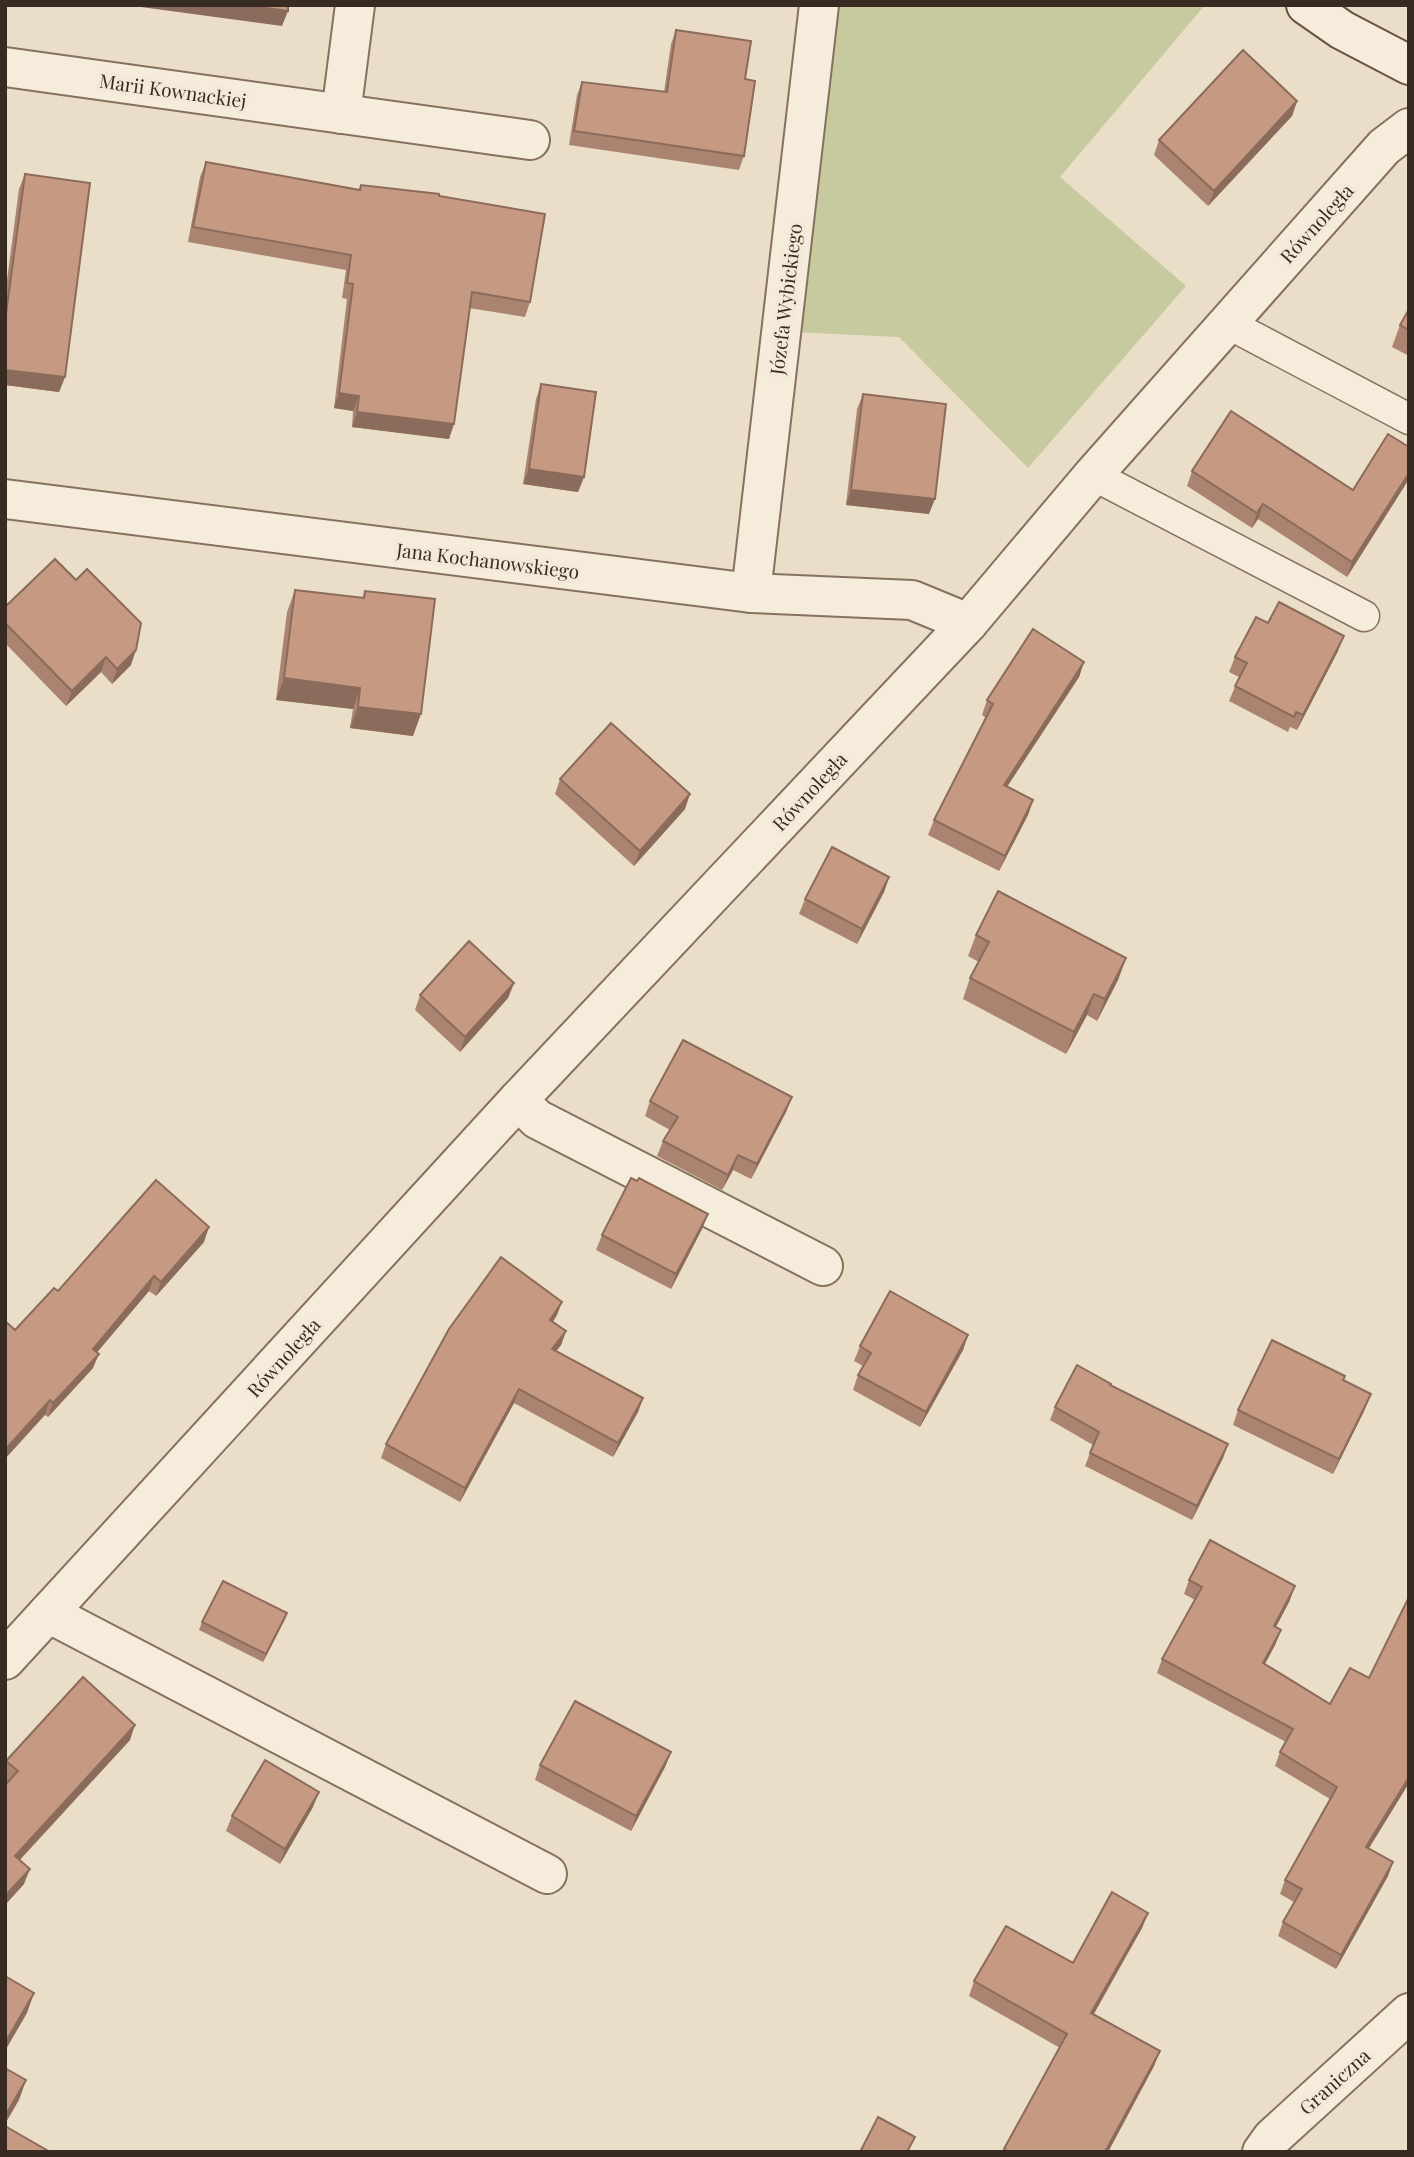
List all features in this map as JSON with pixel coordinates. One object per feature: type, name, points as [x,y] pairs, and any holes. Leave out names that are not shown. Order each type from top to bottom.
[{"type":"street","points":[[341,114],[355,5]]},
{"type":"street","name":"Józefa Wybickiego","points":[[751,593],[819,5]]},
{"type":"street","points":[[1306,5],[1342,30],[1409,65]]},
{"type":"street","name":"Marii Kownackiej","points":[[5,67],[530,140]]},
{"type":"street","name":"Równoległa","points":[[5,1660],[518,1100],[968,623],[1227,323],[1384,147],[1409,128]]},
{"type":"street","name":"Jana Kochanowskiego","points":[[5,499],[751,593],[912,600],[968,623]]},
{"type":"street","points":[[518,1100],[537,1119],[823,1266]]},
{"type":"street","points":[[48,1613],[547,1874]]},
{"type":"street","name":"Graniczna","points":[[1262,2152],[1272,2138],[1409,2013]]},
{"type":"lane","points":[[1227,323],[1409,419]]},
{"type":"lane","points":[[1093,475],[1364,616]]},
{"type":"green space","points":[[833,5],[1205,5],[1060,177],[1186,286],[1028,468],[899,337],[793,332]]},
{"type":"building","points":[[245,5],[288,5],[288,11]]},
{"type":"building","points":[[676,30],[751,41],[745,79],[755,81],[744,156],[574,131],[582,82],[667,92]]},
{"type":"building","points":[[1243,50],[1297,101],[1214,191],[1159,140]]},
{"type":"building","points":[[206,162],[360,190],[361,185],[439,194],[545,214],[530,302],[472,292],[454,424],[357,412],[359,396],[339,393],[353,284],[347,283],[351,255],[193,227]]},
{"type":"building","points":[[25,174],[90,183],[65,377],[5,370],[5,321]]},
{"type":"building","points":[[1409,309],[1409,330],[1400,325]]},
{"type":"building","points":[[541,384],[596,392],[584,477],[529,469]]},
{"type":"building","points":[[863,394],[946,404],[935,499],[851,490]]},
{"type":"building","points":[[1231,411],[1353,490],[1388,434],[1409,447],[1409,473],[1352,562],[1263,504],[1257,513],[1192,471]]},
{"type":"building","points":[[55,559],[76,580],[87,569],[141,623],[136,650],[117,669],[106,657],[72,691],[5,623],[5,607]]},
{"type":"building","points":[[295,590],[364,598],[365,591],[435,599],[421,714],[358,707],[360,688],[284,678]]},
{"type":"building","points":[[1279,602],[1344,636],[1303,715],[1296,712],[1294,717],[1235,686],[1247,663],[1235,657],[1256,617],[1268,623]]},
{"type":"building","points":[[1033,629],[1084,662],[1004,785],[1033,800],[1005,856],[934,820],[993,704],[987,700]]},
{"type":"building","points":[[611,723],[690,794],[640,851],[560,779]]},
{"type":"building","points":[[832,847],[889,877],[862,929],[805,899]]},
{"type":"building","points":[[998,891],[1126,958],[1105,999],[1094,994],[1074,1032],[970,978],[989,942],[976,935]]},
{"type":"building","points":[[469,941],[514,983],[465,1037],[420,995]]},
{"type":"building","points":[[683,1040],[792,1097],[757,1164],[738,1155],[728,1175],[663,1141],[678,1117],[650,1101]]},
{"type":"building","points":[[631,1178],[637,1181],[639,1178],[708,1214],[676,1274],[602,1235]]},
{"type":"building","points":[[156,1180],[209,1227],[161,1282],[154,1276],[93,1349],[99,1354],[53,1403],[50,1400],[5,1450],[5,1321],[15,1330],[54,1288],[58,1291]]},
{"type":"building","points":[[501,1257],[562,1302],[550,1320],[566,1331],[552,1349],[643,1398],[618,1443],[519,1389],[465,1488],[386,1444],[449,1329]]},
{"type":"building","points":[[890,1291],[968,1335],[926,1412],[858,1375],[871,1353],[860,1346]]},
{"type":"building","points":[[1272,1340],[1345,1376],[1343,1380],[1371,1394],[1339,1459],[1238,1410]]},
{"type":"building","points":[[1077,1365],[1110,1385],[1228,1444],[1197,1506],[1090,1453],[1099,1432],[1055,1407]]},
{"type":"building","points":[[1210,1540],[1295,1586],[1274,1626],[1281,1630],[1263,1663],[1330,1704],[1350,1668],[1369,1678],[1409,1597],[1409,1777],[1366,1847],[1393,1862],[1341,1955],[1283,1922],[1302,1889],[1285,1880],[1337,1787],[1280,1752],[1293,1729],[1162,1659],[1202,1587],[1189,1580]]},
{"type":"building","points":[[223,1581],[287,1613],[266,1654],[202,1622]]},
{"type":"building","points":[[83,1677],[135,1725],[15,1856],[30,1869],[5,1896],[5,1785],[18,1771],[6,1761]]},
{"type":"building","points":[[575,1701],[671,1752],[636,1816],[540,1765]]},
{"type":"building","points":[[265,1760],[319,1792],[285,1849],[232,1816]]},
{"type":"building","points":[[1112,1892],[1148,1913],[1091,2013],[1160,2051],[1105,2152],[1009,2152],[1004,2149],[1067,2034],[974,1981],[1006,1926],[1073,1963]]},
{"type":"building","points":[[5,1976],[34,1993],[5,2043]]},
{"type":"building","points":[[5,2068],[26,2080],[5,2116]]},
{"type":"building","points":[[878,2117],[915,2137],[907,2152],[860,2152]]},
{"type":"building","points":[[5,2126],[50,2152],[5,2152]]}]
